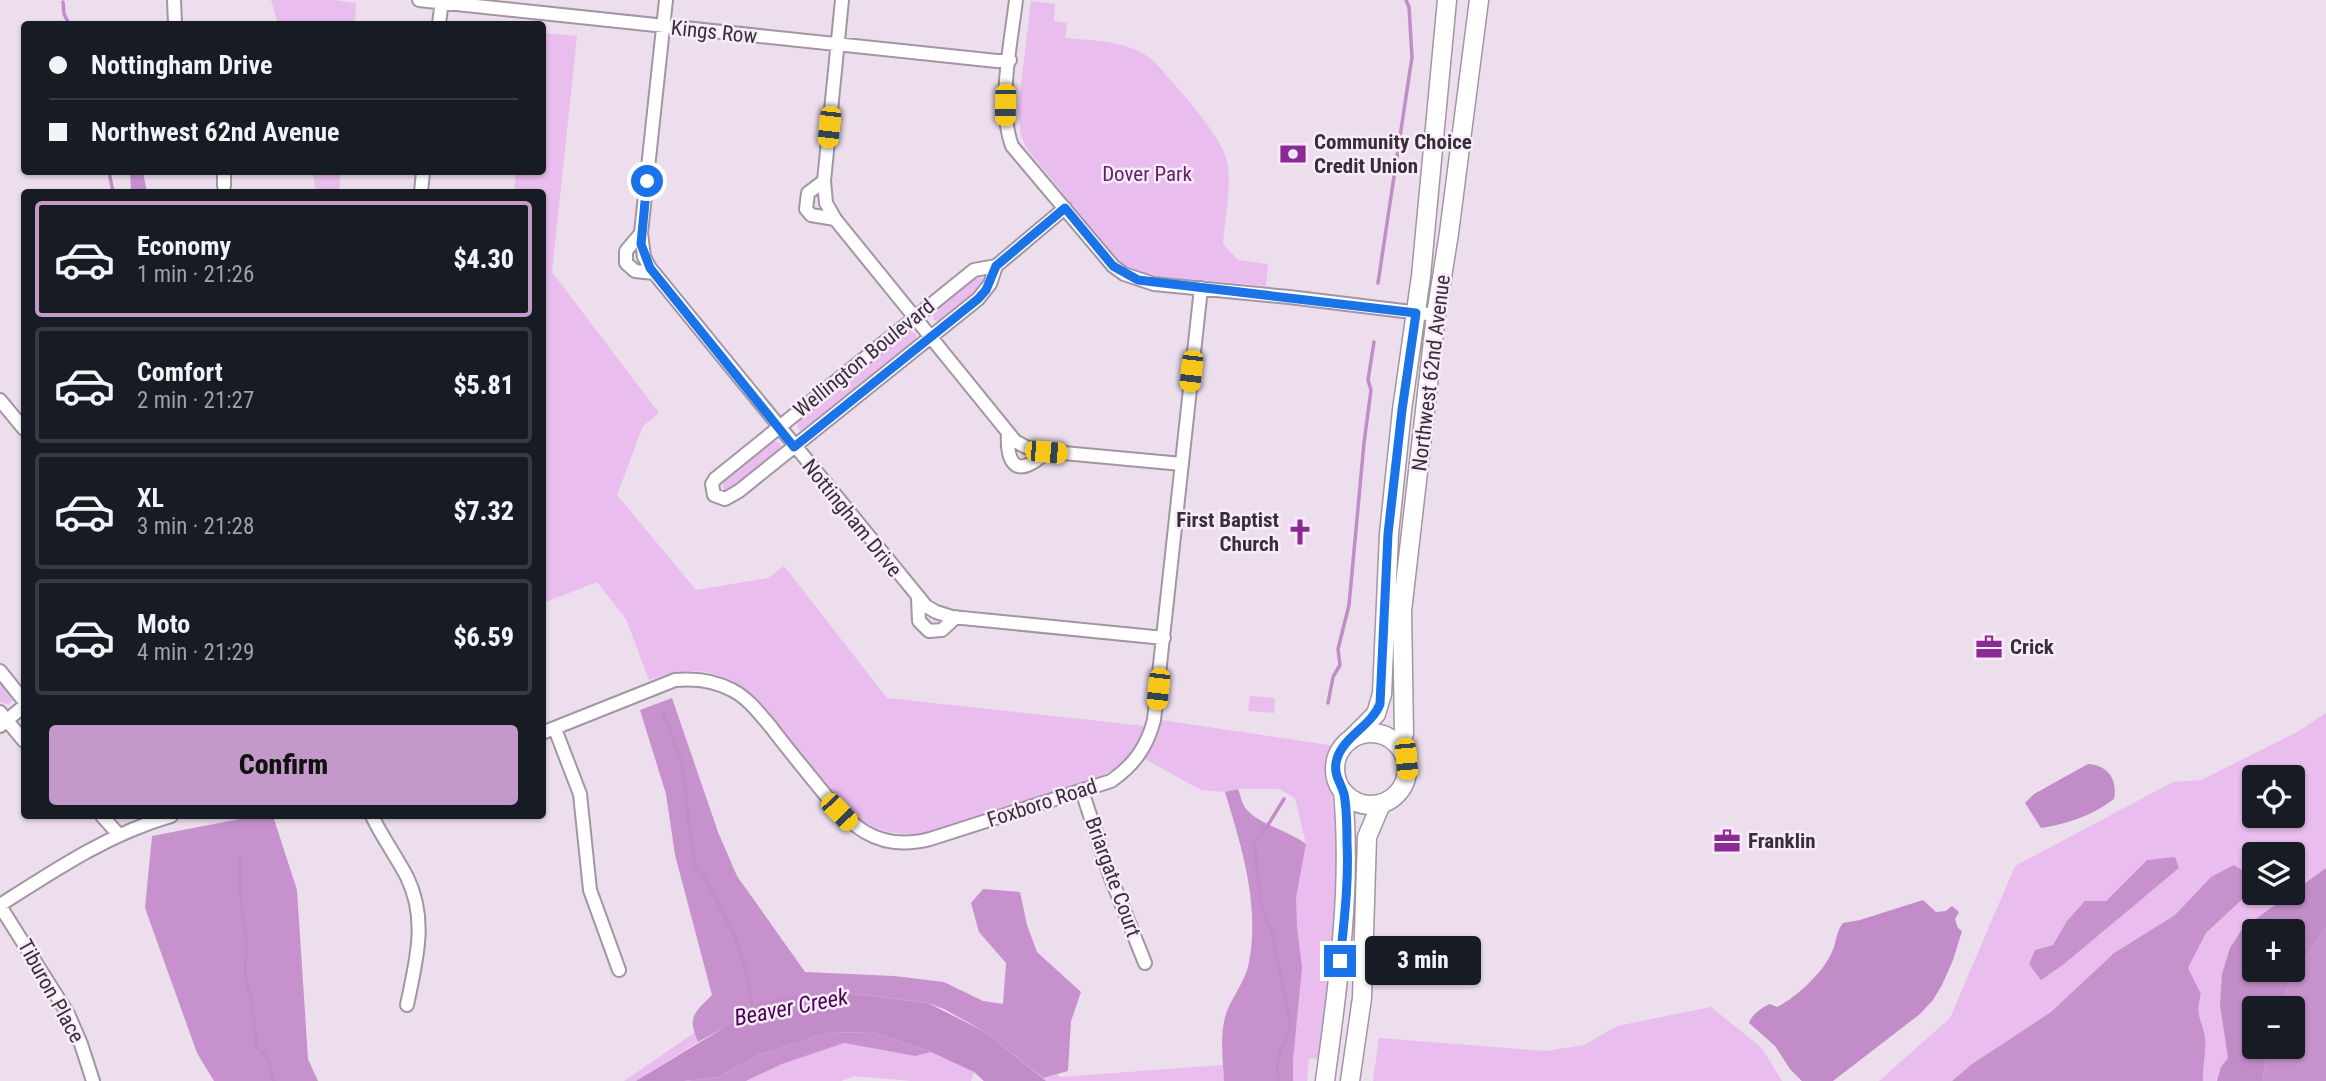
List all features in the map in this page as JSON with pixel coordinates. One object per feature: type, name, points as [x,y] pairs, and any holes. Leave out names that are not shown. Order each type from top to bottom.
[{"type":"street","points":[[174,0],[175,21]]},
{"type":"street","name":"Kings Row","points":[[419,0],[838,46],[1010,60]]},
{"type":"street","name":"Nottingham Drive","points":[[666,0],[641,233],[644,257],[654,273],[918,598],[936,612],[956,617],[1164,638]]},
{"type":"street","points":[[842,0],[824,181],[826,204],[835,219],[1007,433],[1026,447],[1046,452],[1182,464]]},
{"type":"street","points":[[1016,0],[1005,105],[1007,134],[1012,146],[1101,254],[1124,274],[1154,284],[1436,315]]},
{"type":"street","name":"Northwest 62nd Avenue","points":[[1349,741],[1376,714],[1382,694],[1388,534],[1416,313],[1447,0]]},
{"type":"street","name":"Northwest 62nd Avenue","points":[[1400,746],[1405,719],[1402,611],[1436,315],[1479,0]]},
{"type":"street","points":[[439,21],[441,1]]},
{"type":"street","points":[[224,175],[224,186]]},
{"type":"street","points":[[824,181],[808,193],[805,202],[807,209],[811,215],[835,219]]},
{"type":"street","name":"Wellington Boulevard","points":[[996,266],[974,270],[914,316],[715,479],[712,484],[714,495],[719,498],[730,497],[930,337],[986,290],[996,266],[1065,208]]},
{"type":"street","name":"Nottingham Drive","points":[[641,233],[626,251],[626,263],[635,271],[654,273]]},
{"type":"street","name":"Foxboro Road","points":[[549,731],[675,680],[691,679],[721,684],[741,695],[757,710],[849,822],[862,831],[889,842],[905,843],[930,839],[1111,781],[1124,772],[1143,749],[1154,720],[1201,288]]},
{"type":"street","points":[[0,400],[21,425]]},
{"type":"street","points":[[1007,433],[1007,455],[1011,462],[1017,465],[1033,463],[1046,452]]},
{"type":"street","name":"Nottingham Drive","points":[[918,598],[919,621],[929,631],[942,630],[956,617]]},
{"type":"street","points":[[0,671],[21,699]]},
{"type":"street","points":[[21,705],[2,719],[21,738]]},
{"type":"street","points":[[549,731],[580,794],[590,890],[620,970]]},
{"type":"street","points":[[1325,1081],[1347,884],[1348,844],[1343,792],[1337,779],[1336,765],[1340,751],[1349,741],[1362,734],[1376,733],[1389,737],[1400,746],[1406,759],[1407,773],[1403,786],[1394,797],[1381,804],[1367,805],[1354,801],[1343,792]]},
{"type":"street","name":"Briargate Court","points":[[1082,791],[1109,873],[1145,963]]},
{"type":"street","points":[[1350,1081],[1362,998],[1367,837],[1381,804]]},
{"type":"street","points":[[105,819],[119,835]]},
{"type":"street","points":[[0,906],[68,862],[119,835],[162,819]]},
{"type":"street","points":[[374,819],[407,876],[418,908],[419,944],[407,1005]]},
{"type":"street","name":"Tiburon Place","points":[[0,906],[68,1014],[93,1081]]},
{"type":"green space","points":[[271,0],[334,0],[356,3],[355,21],[277,21]]},
{"type":"green space","name":"Dover Park","points":[[1031,1],[1055,4],[1054,21],[1067,23],[1065,38],[1123,45],[1144,54],[1154,61],[1196,110],[1216,138],[1227,162],[1228,192],[1223,244],[1238,260],[1268,264],[1266,286],[1158,276],[1139,272],[1113,255],[1028,150],[1021,136],[1018,110]]},
{"type":"green space","points":[[546,33],[577,36],[552,272],[659,413],[643,426],[617,495],[696,590],[768,578],[784,566],[887,698],[1145,726],[1138,743],[1122,762],[1099,777],[921,834],[883,830],[850,812],[753,695],[740,686],[715,674],[691,671],[649,680],[626,619],[597,582],[546,602],[546,189],[514,189],[516,175],[546,175]]},
{"type":"green space","points":[[313,175],[341,175],[339,189],[316,189]]},
{"type":"green space","points":[[976,276],[983,278],[984,287],[941,322],[934,320],[932,311]]},
{"type":"green space","points":[[908,331],[916,334],[916,342],[806,432],[799,430],[797,421]]},
{"type":"green space","points":[[772,440],[780,443],[781,451],[727,492],[724,491],[722,481]]},
{"type":"green space","points":[[0,677],[14,698],[9,705],[0,702]]},
{"type":"green space","points":[[1250,696],[1275,698],[1274,713],[1248,711]]},
{"type":"green space","points":[[2326,713],[2326,868],[2305,883],[2305,842],[2242,842],[2242,891],[2211,877],[2175,915],[2114,953],[2051,1012],[1972,1064],[1952,1081],[1879,1081],[1950,1018],[2015,866],[2173,782],[2201,780],[2297,732]],"holes":[[[2175,858],[2179,868],[2148,894],[2029,964],[2035,950],[2053,945],[2106,901],[2147,860]]]},
{"type":"green space","points":[[1161,720],[1335,746],[1331,774],[1339,860],[1336,921],[1320,1058],[1309,1059],[1307,1081],[1293,1081],[1296,898],[1306,844],[1295,798],[1279,789],[1238,789],[1225,792],[1201,790],[1145,759],[1156,739]]},
{"type":"green space","points":[[2242,900],[2242,905],[2275,905],[2255,919],[2242,919],[2242,931],[2220,1005],[2228,1058],[2217,1081],[2203,1081],[2205,1042],[2199,1012],[2201,994],[2188,968],[2206,933]]},
{"type":"green space","points":[[1711,1007],[1762,1048],[1782,1081],[1373,1081],[1379,1038],[1546,1051],[1584,1045],[1617,1026]]},
{"type":"green space","points":[[694,1033],[698,1042],[636,1081],[624,1081]]},
{"type":"green space","points":[[844,1043],[915,1056],[931,1052],[974,1072],[971,1081],[912,1081],[854,1076],[841,1081],[746,1081],[782,1064]]},
{"type":"green space","points":[[1223,1065],[1224,1081],[1046,1081],[1043,1078],[1057,1074],[1060,1077]]},
{"type":"shaded area","points":[[130,175],[144,175],[146,189],[131,189]]},
{"type":"shaded area","points":[[672,698],[718,832],[737,876],[805,972],[894,976],[944,982],[983,1001],[1003,1004],[1006,963],[979,932],[971,903],[983,889],[1020,892],[1027,925],[1037,952],[1081,992],[1071,1021],[1068,1071],[1043,1078],[987,1033],[928,1003],[854,994],[753,1004],[725,1027],[698,1042],[693,1027],[694,1016],[712,995],[675,855],[666,794],[640,710]]},
{"type":"shaded area","points":[[1238,789],[1244,806],[1252,815],[1306,844],[1296,898],[1302,968],[1293,1081],[1224,1081],[1223,1028],[1229,1005],[1246,973],[1251,945],[1248,878],[1225,792]]},
{"type":"shaded area","points":[[240,819],[274,819],[297,890],[308,1059],[318,1081],[214,1081],[197,1053],[145,908],[152,836]]},
{"type":"shaded area","points":[[2175,857],[2179,868],[2041,980],[2029,964],[2035,950],[2053,945],[2067,921],[2085,901],[2106,901],[2147,860]]},
{"type":"shaded area","points":[[2234,865],[2242,870],[2242,900],[2206,933],[2188,968],[2201,994],[2199,1012],[2205,1042],[2203,1081],[1952,1081],[1972,1064],[2051,1012],[2114,953],[2175,915],[2211,877]]},
{"type":"shaded area","points":[[2326,927],[2326,1081],[2262,1081],[2267,1059],[2305,1059],[2305,996],[2284,996],[2290,982],[2305,982],[2305,959]]},
{"type":"shaded area","points":[[872,1032],[931,1052],[915,1056],[844,1043],[782,1064],[746,1081],[684,1081],[719,1077],[756,1056],[826,1033]]},
{"type":"water","points":[[2088,764],[2101,767],[2110,775],[2115,792],[2114,799],[2080,818],[2041,828],[2025,803],[2034,794]]},
{"type":"water","points":[[2326,868],[2326,927],[2305,959],[2305,919],[2255,919],[2275,905],[2305,905],[2305,883]]},
{"type":"water","points":[[1923,900],[1936,912],[1946,911],[1952,906],[1959,912],[1955,919],[1962,931],[1953,960],[1933,1000],[1920,1014],[1833,1081],[1802,1081],[1790,1069],[1775,1046],[1749,1023],[1752,1017],[1770,1004],[1777,1007],[1785,1003],[1808,984],[1827,961],[1843,923]]},
{"type":"water","points":[[2242,930],[2242,982],[2290,982],[2284,996],[2242,996],[2242,1059],[2267,1059],[2262,1081],[2217,1081],[2221,1067],[2228,1058],[2220,1005],[2222,974],[2230,948]]},
{"type":"water","name":"Beaver Creek","points":[[805,994],[854,994],[928,1003],[987,1033],[1046,1081],[984,1081],[974,1072],[931,1052],[872,1032],[826,1033],[756,1056],[719,1077],[684,1081],[636,1081],[725,1027],[753,1004]]},
{"type":"waterway","points":[[1378,283],[1412,57],[1409,7],[1406,0]]},
{"type":"waterway","points":[[63,2],[68,21]]},
{"type":"waterway","points":[[110,175],[112,189]]},
{"type":"waterway","points":[[1328,703],[1333,677],[1340,665],[1338,649],[1349,605],[1371,390],[1368,380],[1374,342]]},
{"type":"waterway","name":"Beaver Creek","points":[[663,712],[682,764],[694,863],[712,890],[736,938],[748,981],[752,1008]]},
{"type":"waterway","points":[[1278,1081],[1277,1061],[1291,1025],[1272,934],[1261,904],[1254,842],[1284,799]]},
{"type":"waterway","points":[[240,860],[240,890],[246,941],[245,978],[250,992],[257,1047],[267,1057],[274,1081]]},
{"type":"place","name":"Community Choice Credit Union","points":[[1293,154]]},
{"type":"place","name":"First Baptist Church","points":[[1300,532]]},
{"type":"place","name":"Crick","points":[[1989,647]]},
{"type":"place","name":"Franklin","points":[[1727,841]]},
{"type":"route","points":[[647,181],[641,244],[650,268],[794,447],[978,299],[990,284],[996,266],[1065,208],[1113,266],[1138,280],[1416,313],[1388,534],[1382,694],[1376,714],[1340,751],[1336,765],[1337,779],[1343,792],[1348,844],[1340,961]]}]
